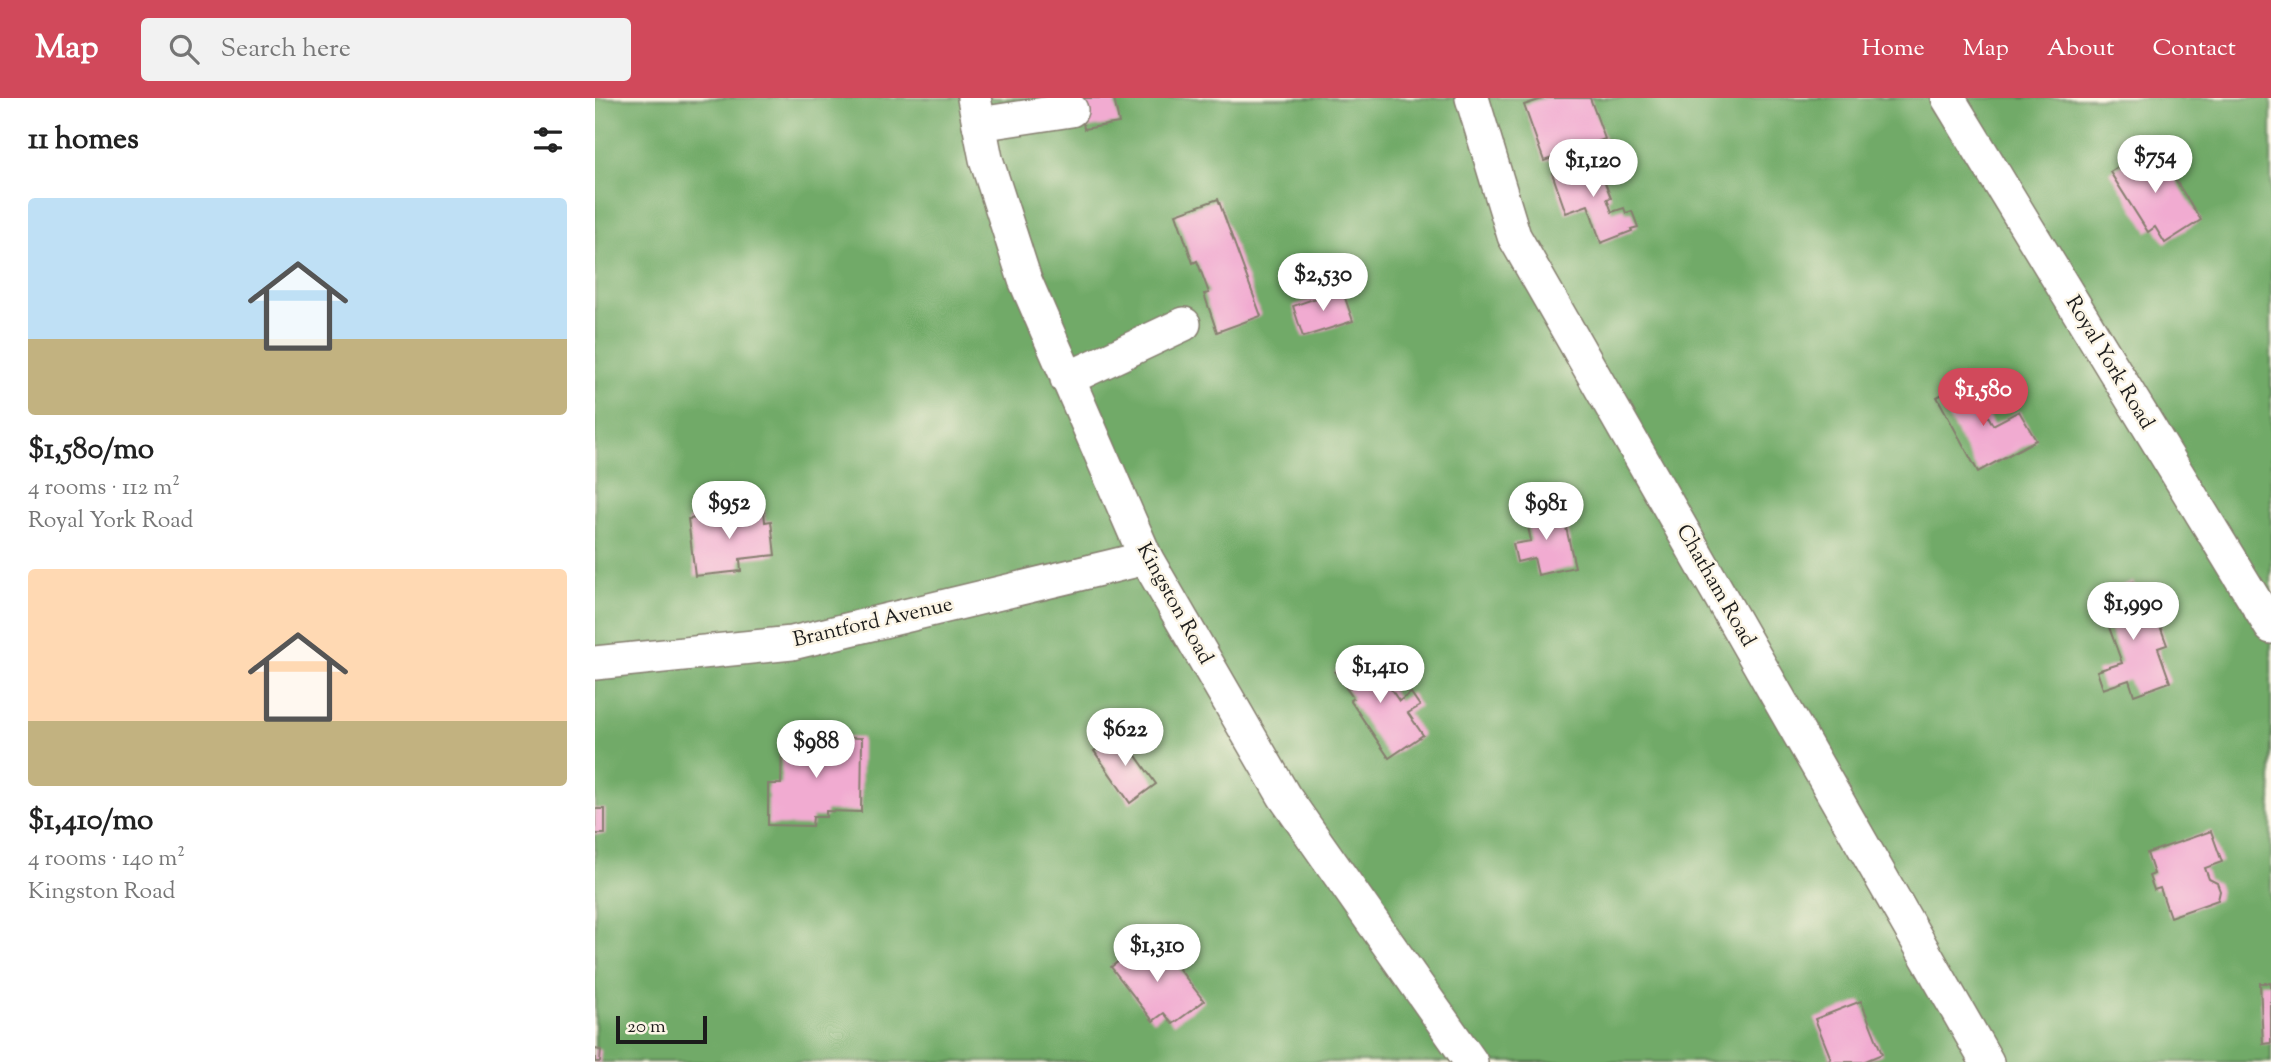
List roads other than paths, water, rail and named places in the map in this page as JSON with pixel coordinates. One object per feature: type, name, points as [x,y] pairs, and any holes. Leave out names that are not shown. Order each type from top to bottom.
[{"type":"street","name":"Chatham Road","points":[[1472,98],[1514,236],[1987,1062]]},
{"type":"street","name":"Royal York Road","points":[[1948,98],[2271,627]]},
{"type":"street","points":[[976,111],[1071,110]]},
{"type":"street","name":"Kingston Road","points":[[976,111],[986,159],[1024,280],[1146,558],[1284,796],[1471,1062]]},
{"type":"street","points":[[1067,379],[1184,324]]},
{"type":"street","name":"Brantford Avenue","points":[[595,663],[792,643],[1146,558]]}]
